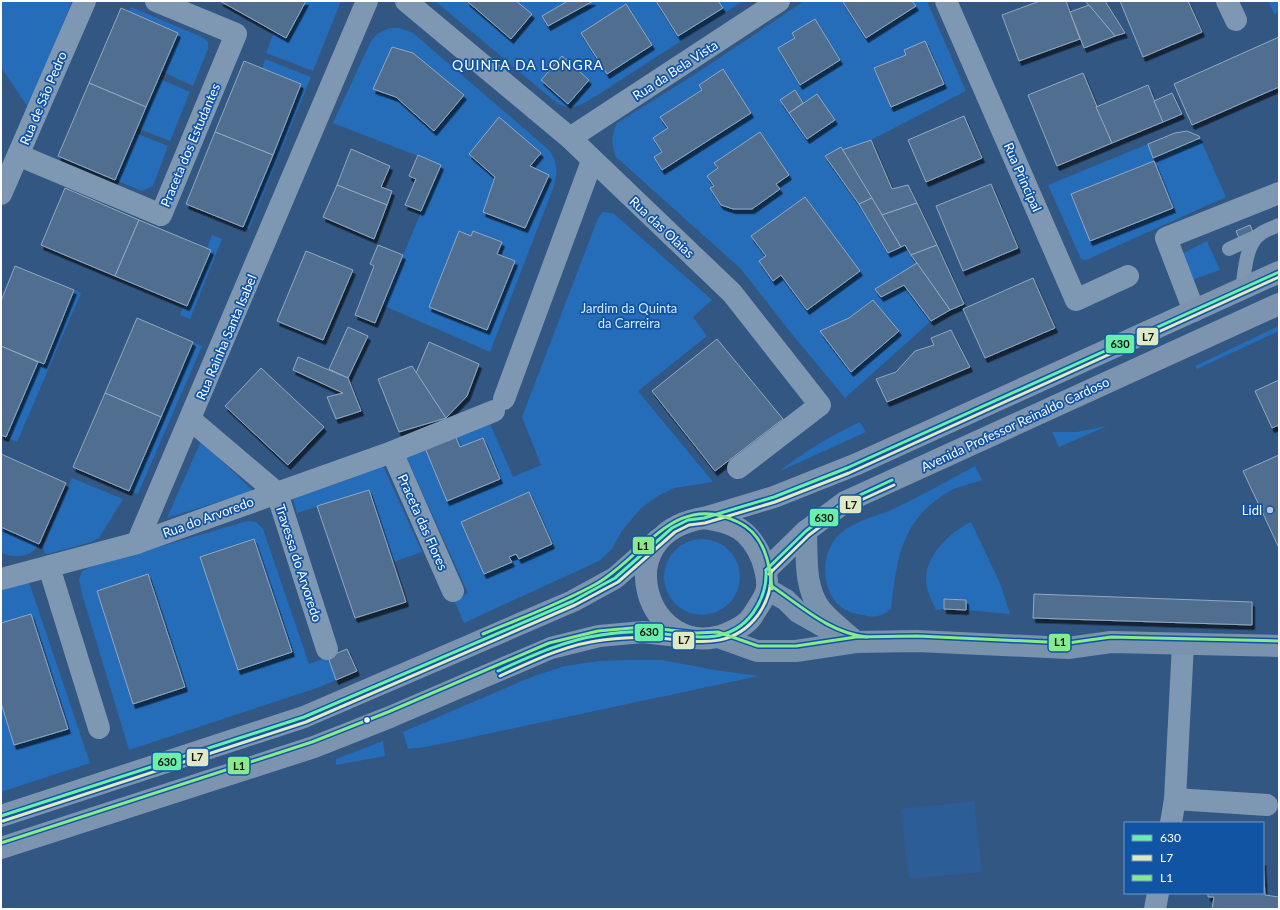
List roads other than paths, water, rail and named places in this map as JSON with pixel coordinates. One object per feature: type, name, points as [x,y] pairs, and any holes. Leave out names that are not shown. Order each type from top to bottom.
[{"type":"main road","points":[[1,816],[304,717],[573,601],[615,578],[672,528],[688,520],[704,518],[774,497],[847,468],[1279,272]]},
{"type":"main road","name":"Avenida Professor Reinaldo Cardoso","points":[[767,579],[806,531],[846,502],[1279,304]]},
{"type":"main road","points":[[1,848],[314,747],[383,720],[551,648],[599,636],[643,632],[707,638],[736,630],[752,618],[767,579],[755,543],[742,529],[724,521],[704,518]]},
{"type":"main road","points":[[659,539],[650,554],[645,572],[646,590],[653,607],[664,622],[679,632],[707,638]]},
{"type":"street","name":"Rua de São Pedro","points":[[1,194],[85,1]]},
{"type":"street","name":"Praceta dos Estudantes","points":[[18,156],[161,215],[236,34],[156,1]]},
{"type":"street","name":"Rua Rainha Santa Isabel","points":[[137,543],[191,420],[367,1]]},
{"type":"street","name":"Rua das Olaias","points":[[406,1],[570,138],[592,161],[732,293],[820,404],[738,468]]},
{"type":"street","name":"Rua da Bela Vista","points":[[570,138],[779,1]]},
{"type":"street","name":"Rua Principal","points":[[946,1],[1076,300],[1128,276]]},
{"type":"street","name":"Rua do Arvoredo","points":[[137,543],[392,452],[499,405],[592,161]]},
{"type":"street","points":[[1194,311],[1166,238],[1279,192]]},
{"type":"street","name":"Travessa do Arvoredo","points":[[191,420],[277,493],[327,649]]},
{"type":"street","name":"Praceta das Flores","points":[[392,452],[454,591]]},
{"type":"street","points":[[806,531],[810,584],[815,600],[822,610],[856,642]]},
{"type":"street","points":[[1,579],[137,543]]},
{"type":"street","points":[[49,567],[99,728]]},
{"type":"street","points":[[767,579],[798,612],[832,631],[856,642]]},
{"type":"street","points":[[707,638],[757,651],[796,651],[856,642],[917,641],[1068,648],[1111,642],[1279,646]]},
{"type":"street","points":[[1171,822],[1175,799],[1183,644]]},
{"type":"street","points":[[1175,799],[1267,805]]},
{"type":"street","points":[[1155,909],[1158,894]]},
{"type":"lane","points":[[1229,249],[1279,225]]},
{"type":"lane","points":[[1249,253],[1279,233]]},
{"type":"lane","points":[[1242,289],[1249,253],[1252,244],[1259,234]]},
{"type":"place","name":"Lidl","points":[[1270,510]]},
{"type":"district","name":"QUINTA DA LONGRA","points":[[528,64]]},
{"type":"park label","name":"Jardim da Quinta da Carreira","points":[[629,316]]}]
